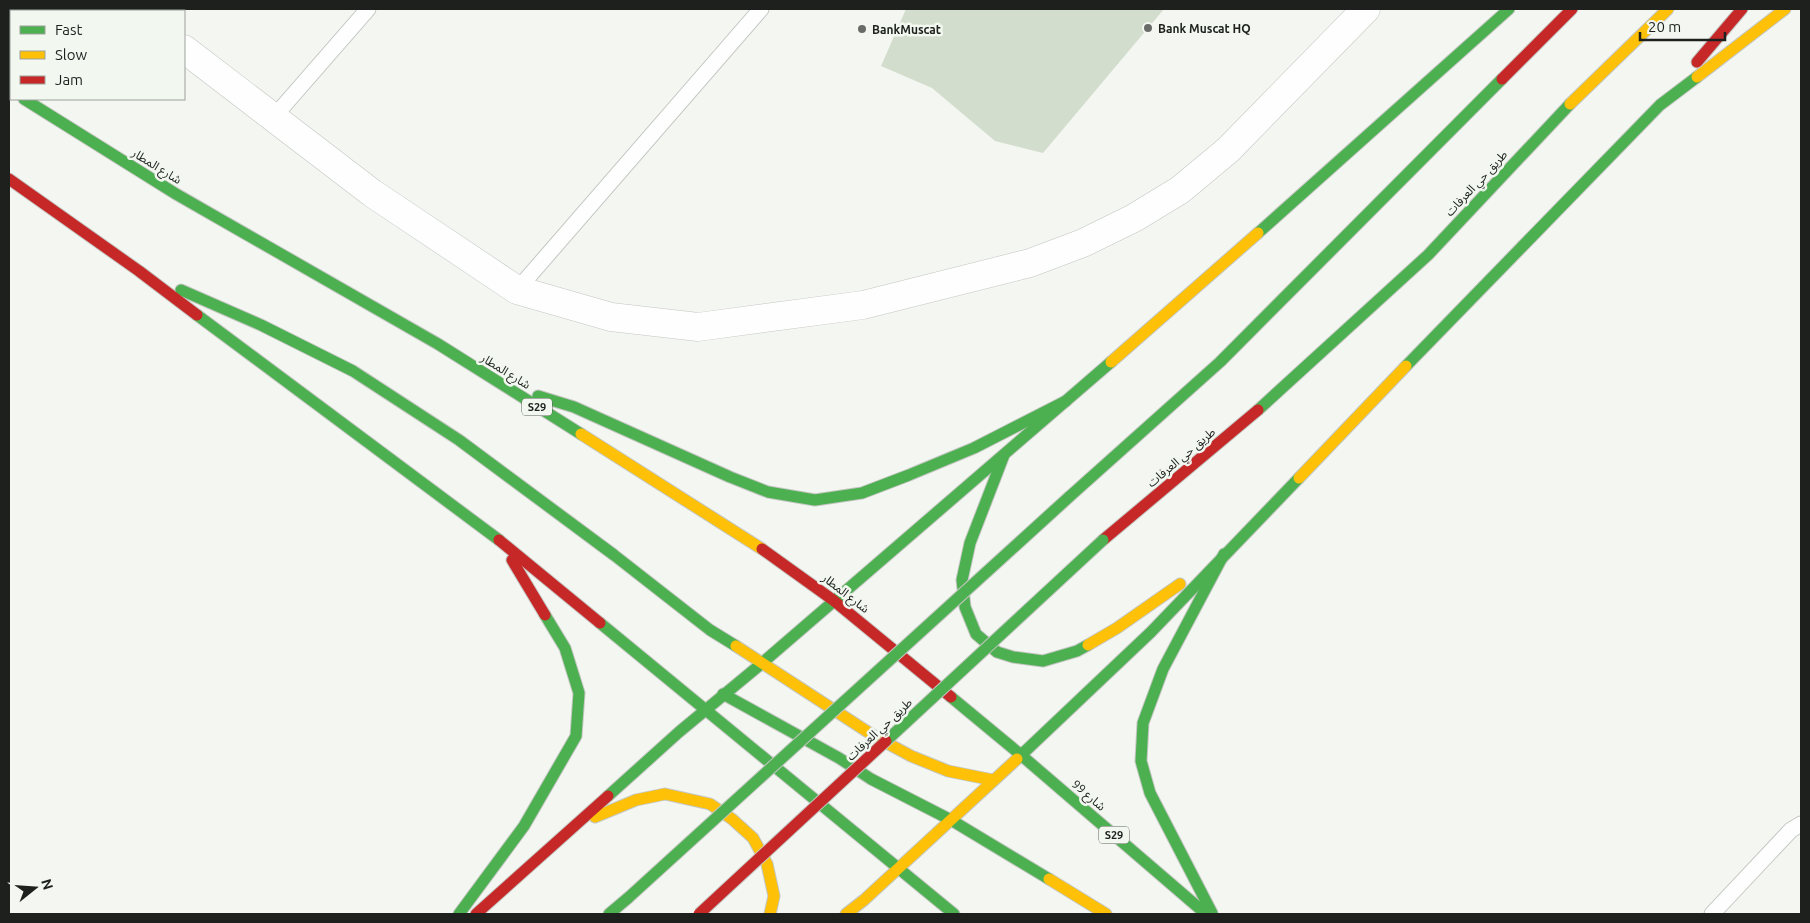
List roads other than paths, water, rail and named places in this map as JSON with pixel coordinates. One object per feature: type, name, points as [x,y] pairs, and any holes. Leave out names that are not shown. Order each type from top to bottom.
[{"type":"main road","points":[[476,914],[704,710],[761,664],[1182,301],[1509,9]]},
{"type":"main road","points":[[610,914],[1220,362],[1572,9]]},
{"type":"main road","name":"طريق حي العرفات","points":[[698,914],[1103,540],[1247,420],[1428,255],[1576,96],[1668,9]]},
{"type":"main road","points":[[846,914],[1022,755],[1151,632],[1224,554],[1660,106],[1742,9]]},
{"type":"main road","points":[[1660,106],[1785,9]]},
{"type":"main road","name":"شارع المطار","points":[[26,100],[176,194],[438,344],[773,556],[833,600],[1022,755]]},
{"type":"main road","points":[[9,179],[138,271],[500,542],[954,914]]},
{"type":"main road","points":[[138,271],[261,325],[353,371],[459,440],[696,620],[761,664],[874,736],[911,756],[948,771],[993,780]]},
{"type":"main road","points":[[499,383],[574,407],[730,477],[768,492],[815,500],[862,493],[909,475],[974,448],[1066,401]]},
{"type":"main road","points":[[1004,453],[970,543],[962,580],[965,606],[976,634],[997,652],[1013,657],[1043,661],[1077,651],[1117,628],[1224,554]]},
{"type":"main road","points":[[459,914],[524,826],[576,736],[578,693],[565,648],[500,542]]},
{"type":"main road","points":[[1212,914],[1150,793],[1140,761],[1143,723],[1163,669],[1224,554]]},
{"type":"main road","points":[[724,694],[839,758],[871,780],[951,820],[1106,914]]},
{"type":"main road","name":"99 شارع","points":[[1022,755],[1206,914]]},
{"type":"main road","points":[[576,824],[636,800],[665,794],[710,804],[732,819],[753,838],[767,864],[774,896],[770,914]]},
{"type":"street","points":[[185,51],[372,193],[517,290],[611,318],[698,327],[863,305],[1030,263],[1083,243],[1134,218],[1180,190],[1228,150],[1366,9]]},
{"type":"lane","points":[[273,118],[368,9]]},
{"type":"lane","points":[[517,290],[761,9]]},
{"type":"lane","points":[[1712,914],[1791,830],[1801,824]]},
{"type":"place","name":"Bank Muscat HQ","points":[[1148,28]]},
{"type":"place","name":"BankMuscat","points":[[862,29]]}]
